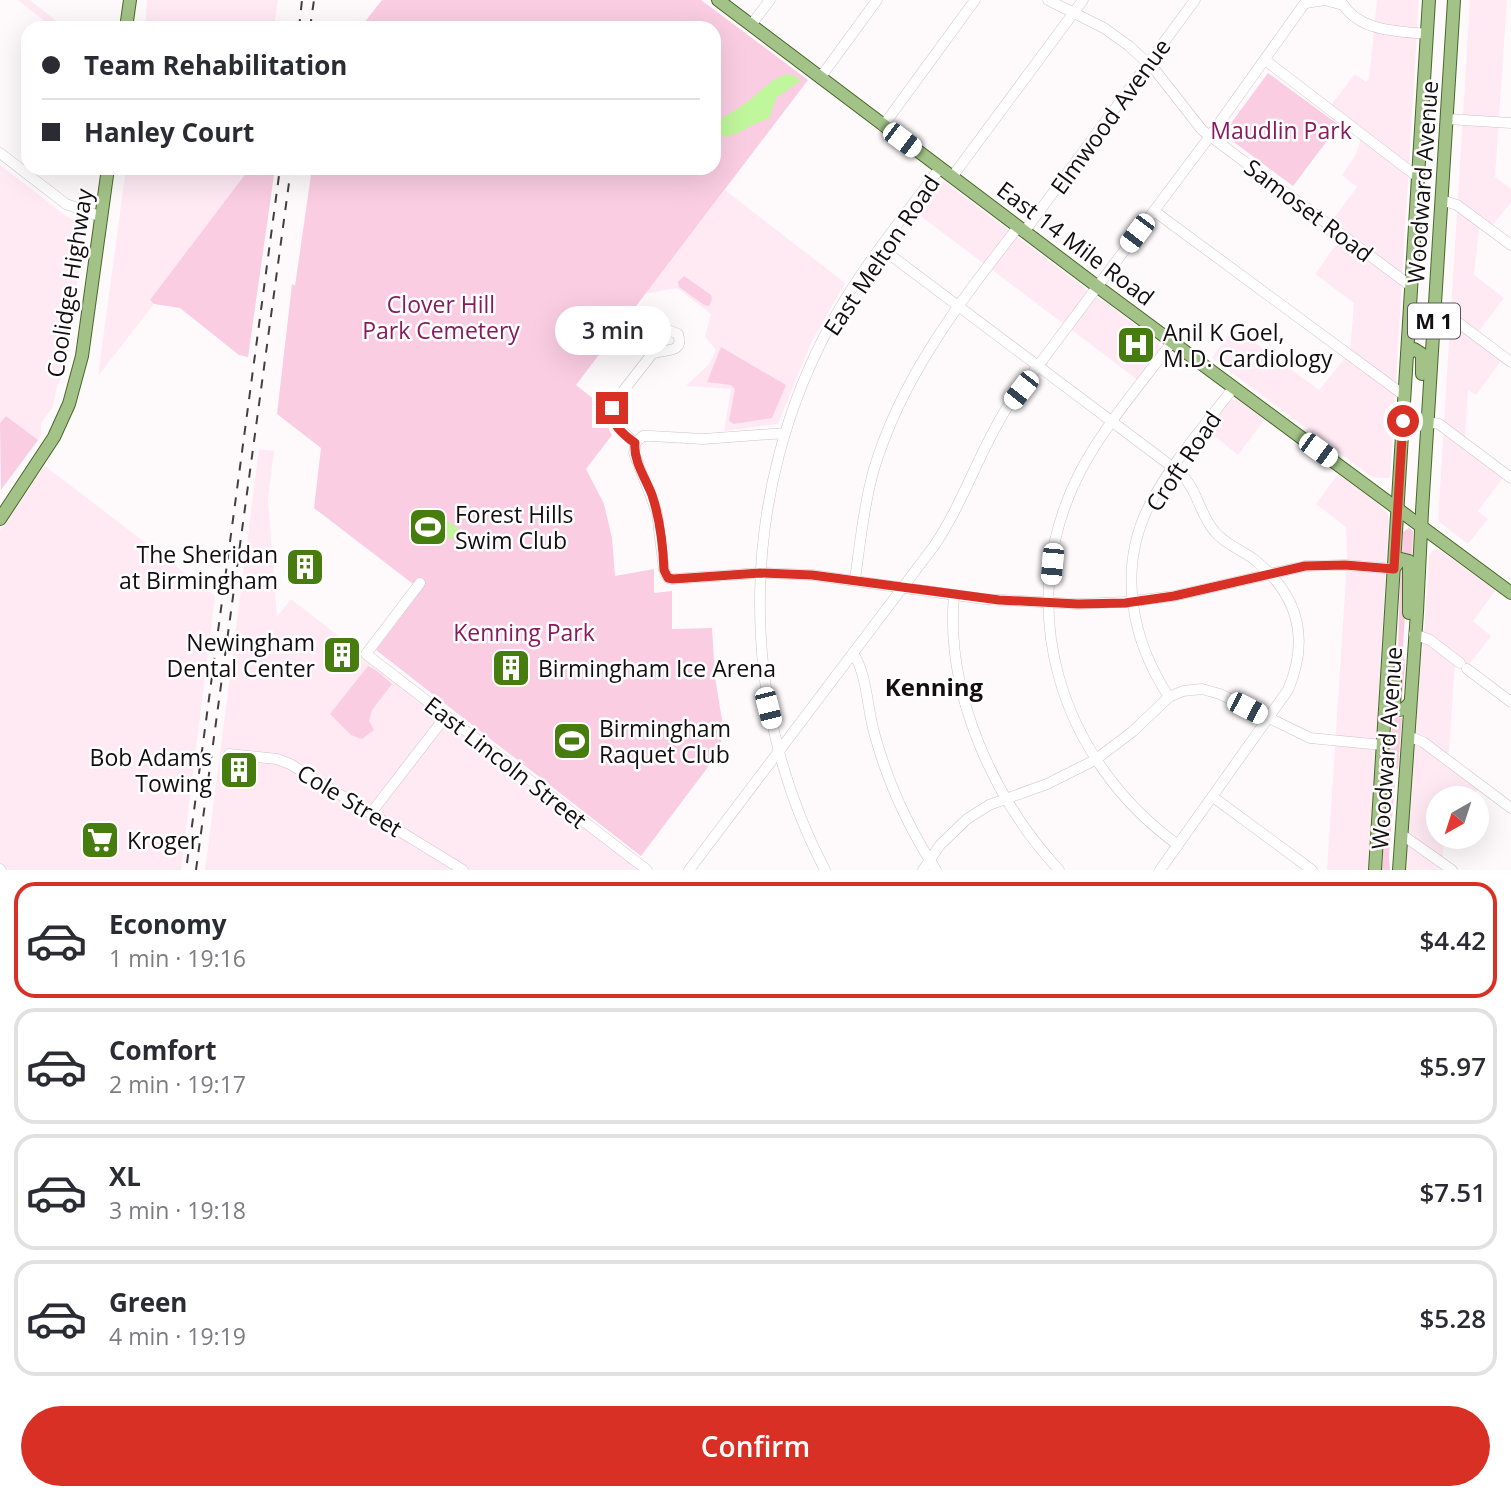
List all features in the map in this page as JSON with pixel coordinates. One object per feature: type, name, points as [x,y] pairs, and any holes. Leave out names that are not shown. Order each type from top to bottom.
[{"type":"main road","points":[[127,21],[130,0]]},
{"type":"main road","name":"East 14 Mile Road","points":[[718,0],[1098,287],[1511,593]]},
{"type":"main road","name":"Woodward Avenue","points":[[1375,870],[1429,0]]},
{"type":"main road","points":[[1447,0],[1444,43],[1451,54]]},
{"type":"main road","name":"Woodward Avenue","points":[[1399,870],[1414,634],[1418,612],[1427,422],[1454,0]]},
{"type":"main road","points":[[1426,60],[1430,69],[1429,120],[1435,125],[1447,119]]},
{"type":"main road","points":[[1420,153],[1429,147],[1437,152],[1435,182],[1441,200]]},
{"type":"main road","name":"Coolidge Highway","points":[[0,519],[54,437],[69,404],[82,356],[107,175]]},
{"type":"main road","points":[[1419,178],[1425,186],[1420,254],[1426,262],[1438,256]]},
{"type":"main road","points":[[1407,354],[1414,349],[1422,354],[1420,410],[1427,422]]},
{"type":"main road","points":[[1405,396],[1412,406],[1408,473],[1412,480],[1424,482]]},
{"type":"main road","name":"Coolidge Highway","points":[[0,505],[27,476]]},
{"type":"main road","points":[[1394,569],[1401,559],[1409,562],[1409,617],[1414,634]]},
{"type":"main road","points":[[1390,626],[1398,635],[1394,707],[1404,709],[1410,703]]},
{"type":"main road","points":[[1381,777],[1387,771],[1394,770],[1402,782],[1398,815],[1401,834]]},
{"type":"street","points":[[751,25],[770,0]]},
{"type":"street","points":[[820,78],[877,0]]},
{"type":"street","points":[[883,126],[975,0]]},
{"type":"street","name":"Samoset Road","points":[[1048,0],[1109,31],[1149,64],[1187,113],[1210,136],[1412,287]]},
{"type":"street","points":[[952,177],[1083,0]]},
{"type":"street","name":"Elmwood Avenue","points":[[855,580],[868,498],[883,444],[911,378],[958,306],[1149,64],[1195,0]]},
{"type":"street","points":[[689,870],[949,524],[998,422],[1210,136],[1306,1],[1342,2],[1358,19],[1374,27],[1427,34]]},
{"type":"street","points":[[1265,60],[1419,178]]},
{"type":"street","points":[[1447,119],[1510,123]]},
{"type":"street","points":[[0,153],[21,169]]},
{"type":"street","name":"East Melton Road","points":[[825,870],[799,812],[768,708],[762,659],[760,573],[767,510],[785,433],[825,336],[851,290],[940,168]]},
{"type":"street","points":[[28,175],[66,204],[102,217]]},
{"type":"street","points":[[1441,200],[1457,205],[1511,245]]},
{"type":"street","points":[[1154,211],[1405,396]]},
{"type":"street","points":[[881,248],[1174,468],[1192,487],[1203,514],[1219,537],[1253,558],[1269,572],[1290,599],[1300,647],[1288,690],[1164,868]]},
{"type":"street","points":[[1434,310],[1448,315],[1511,362]]},
{"type":"street","points":[[1172,342],[1112,422],[1079,474],[1063,514],[1052,564],[1049,604],[1053,649],[1062,689],[1075,723],[1110,781],[1136,811],[1178,845]]},
{"type":"street","points":[[652,354],[616,400],[611,412],[614,423],[635,446],[657,513],[664,570],[668,578],[760,573],[812,575],[954,595],[1049,604],[1132,602],[1196,592],[1269,572],[1327,564],[1394,569]]},
{"type":"street","name":"Croft Road","points":[[1169,697],[1143,648],[1132,602],[1133,556],[1140,528],[1154,496],[1234,387]]},
{"type":"street","points":[[1427,422],[1439,424],[1511,478]]},
{"type":"street","points":[[635,446],[643,436],[703,439],[785,433]]},
{"type":"street","name":"East Lincoln Street","points":[[419,583],[366,654],[647,870]]},
{"type":"street","points":[[954,595],[955,639],[965,701],[981,748],[1005,799],[1038,846],[1059,870]]},
{"type":"street","points":[[1414,634],[1430,640],[1511,702]]},
{"type":"street","points":[[853,653],[860,666],[868,710],[885,768],[900,805],[936,870]]},
{"type":"street","points":[[923,870],[940,845],[962,823],[989,805],[1048,785],[1095,760],[1126,737],[1169,697],[1189,690],[1210,691],[1299,734],[1319,740],[1382,745]]},
{"type":"street","points":[[371,813],[446,716]]},
{"type":"street","points":[[1408,736],[1423,742],[1511,808]]},
{"type":"street","name":"Cole Street","points":[[229,754],[285,761],[463,870]]},
{"type":"street","points":[[1213,797],[1312,870]]},
{"type":"street","points":[[1401,834],[1452,870]]},
{"type":"shaded area","points":[[18,0],[30,0],[56,21],[44,21]]},
{"type":"shaded area","points":[[147,0],[278,0],[275,21],[146,21]]},
{"type":"shaded area","points":[[1377,0],[1419,0],[1390,478],[1372,477],[1212,358],[1234,327],[1319,390],[1350,352],[1354,303],[1315,274],[1337,243],[1323,233],[1357,187],[1342,175],[1356,154],[1361,138],[1331,105],[1355,74],[1366,82],[1369,79]]},
{"type":"shaded area","points":[[1470,0],[1507,0],[1495,177],[1511,189],[1511,202],[1492,226],[1479,227],[1474,275],[1504,298],[1478,332],[1506,354],[1476,395],[1468,390],[1465,438],[1508,471],[1478,511],[1488,519],[1468,544],[1438,521]]},
{"type":"shaded area","points":[[787,74],[800,81],[776,98],[769,119],[725,137],[721,134],[721,119]]},
{"type":"shaded area","points":[[0,165],[66,216],[85,225],[66,368],[57,387],[53,407],[41,423],[38,440],[6,416],[0,423]]},
{"type":"shaded area","points":[[125,175],[245,175],[151,301],[154,304],[98,376]]},
{"type":"shaded area","points":[[944,181],[1087,292],[1104,301],[1158,342],[1160,347],[1157,357],[1139,381],[914,211],[935,184]]},
{"type":"shaded area","points":[[725,190],[845,283],[811,343],[778,424],[724,431],[731,389],[686,386],[709,364],[716,350],[705,337],[711,314],[677,288],[645,294]]},
{"type":"shaded area","points":[[1237,399],[1265,419],[1238,455],[1206,429],[1220,410],[1231,400]]},
{"type":"shaded area","points":[[259,449],[274,451],[268,499],[277,617],[291,599],[639,870],[205,870]]},
{"type":"shaded area","points":[[45,466],[215,596],[181,870],[0,870],[0,530]]},
{"type":"shaded area","points":[[1338,474],[1380,505],[1388,514],[1389,521],[1368,870],[1327,870],[1347,561],[1346,527],[1316,504]]},
{"type":"shaded area","points":[[444,518],[460,530],[453,540],[447,536],[441,547],[427,537]]},
{"type":"shaded area","points":[[1438,549],[1496,590],[1473,621],[1491,636],[1468,666],[1460,657],[1455,665],[1448,765],[1476,786],[1426,786],[1426,849],[1443,849],[1442,870],[1406,870],[1419,656],[1423,648],[1429,556],[1432,551]]},
{"type":"green space","points":[[382,0],[701,0],[808,80],[576,385],[605,408],[605,422],[612,435],[586,469],[604,504],[612,538],[615,576],[654,569],[654,593],[672,591],[672,629],[712,628],[715,677],[724,732],[717,755],[641,856],[376,650],[421,590],[314,508],[321,448],[277,414],[292,284],[295,286],[311,175],[721,175],[721,21],[366,21]]},
{"type":"green space","name":"Maudlin Park","points":[[1268,73],[1339,125],[1293,186],[1223,134]]},
{"type":"green space","points":[[245,175],[274,175],[248,357],[239,355],[180,308],[154,304],[150,300]]},
{"type":"green space","points":[[684,276],[711,295],[709,306],[679,287],[678,282]]},
{"type":"green space","points":[[721,347],[786,385],[772,418],[734,424],[729,421],[735,389],[731,385],[707,382]]},
{"type":"green space","points":[[6,416],[38,440],[1,490],[0,423]]},
{"type":"green space","points":[[1409,528],[1413,531],[1412,559],[1402,552],[1403,532]]},
{"type":"green space","points":[[1403,563],[1408,574],[1401,706],[1396,700]]},
{"type":"green space","points":[[368,666],[392,684],[372,710],[369,721],[374,730],[362,739],[351,735],[330,714]]},
{"type":"green space","points":[[1393,715],[1402,718],[1398,769],[1388,766]]},
{"type":"green space","points":[[1391,778],[1395,782],[1390,870],[1382,870],[1388,779]]},
{"type":"railway","points":[[300,21],[302,0]]},
{"type":"railway","points":[[311,21],[314,0]]},
{"type":"railway","points":[[187,863],[279,175]]},
{"type":"railway","points":[[196,870],[290,175]]},
{"type":"place","name":"Anil K Goel, M.D. Cardiology","points":[[1136,345]]},
{"type":"place","name":"Forest Hills Swim Club","points":[[428,527]]},
{"type":"place","name":"The Sheridan at Birmingham","points":[[305,567]]},
{"type":"place","name":"Newingham Dental Center","points":[[342,655]]},
{"type":"place","name":"Birmingham Ice Arena","points":[[511,668]]},
{"type":"place","name":"Birmingham Raquet Club","points":[[572,741]]},
{"type":"place","name":"Bob Adams Towing","points":[[239,770]]},
{"type":"place","name":"Kroger","points":[[100,840]]},
{"type":"district","name":"Kenning","points":[[934,686]]},
{"type":"route","points":[[612,408],[614,423],[635,443],[634,453],[657,513],[664,570],[668,578],[760,573],[812,575],[984,599],[1057,604],[1125,603],[1155,599],[1305,566],[1327,564],[1394,569],[1403,421]]},
{"type":"park label","name":"Clover Hill Park Cemetery","points":[[441,317]]},
{"type":"park label","name":"Kenning Park","points":[[524,632]]}]
